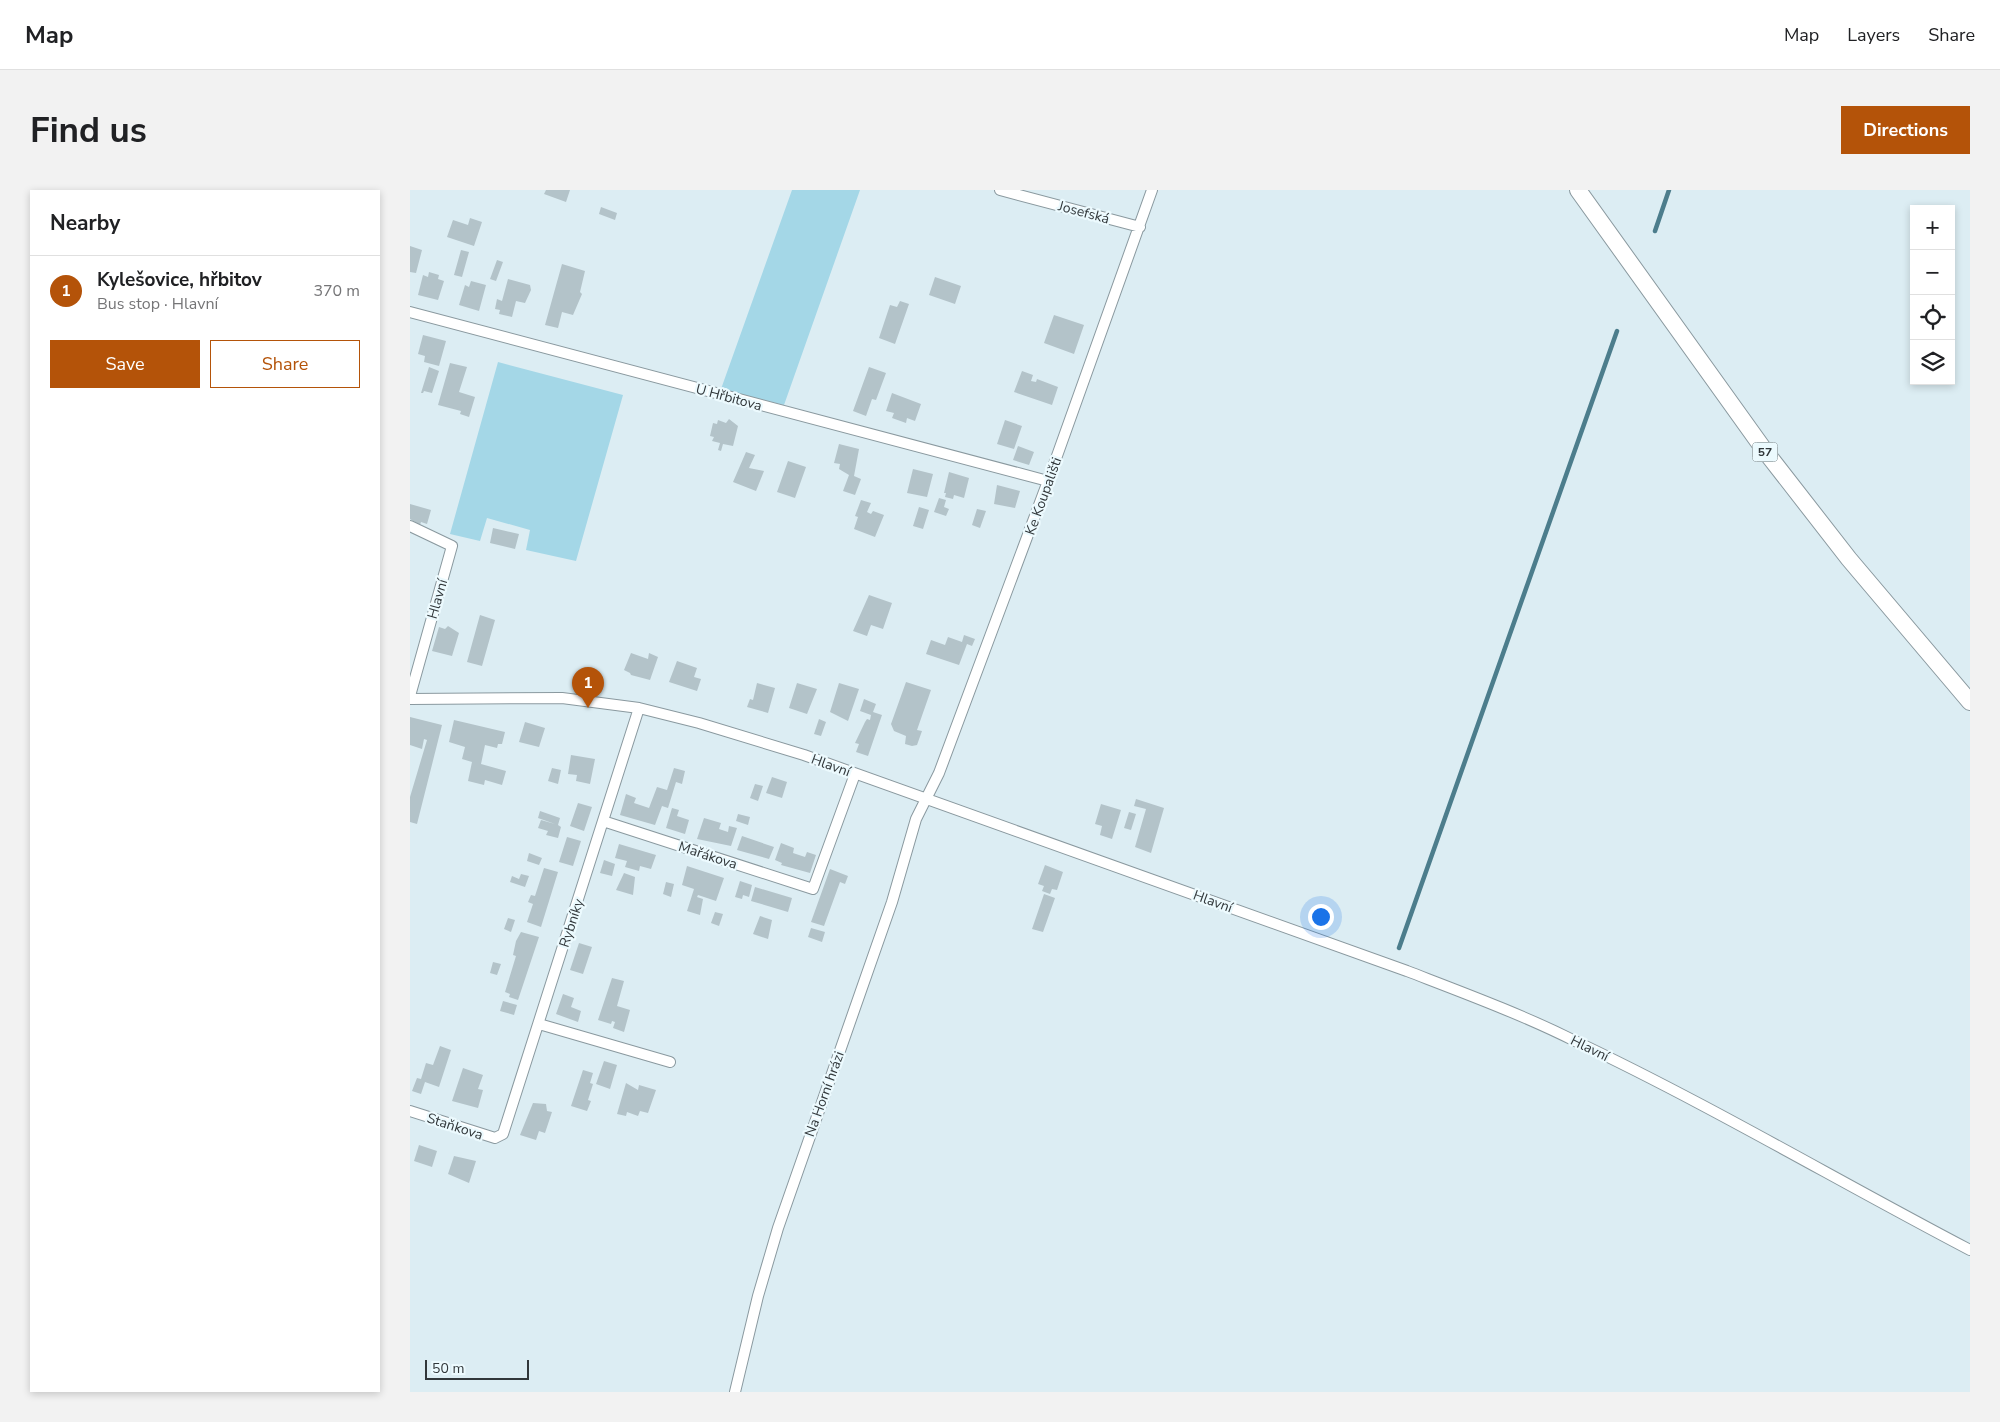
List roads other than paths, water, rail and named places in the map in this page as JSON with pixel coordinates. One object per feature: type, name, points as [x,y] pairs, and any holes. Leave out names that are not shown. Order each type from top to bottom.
[{"type":"main road","name":"57","points":[[1578,190],[1764,452],[1849,559],[1970,702]]},
{"type":"street","name":"Josefská","points":[[1000,190],[1140,227]]},
{"type":"street","name":"Ke Koupališti","points":[[926,800],[939,773],[1048,481],[1152,190]]},
{"type":"street","name":"U Hřbitova","points":[[410,312],[1048,481]]},
{"type":"street","name":"Hlavní","points":[[410,526],[452,546],[410,698],[536,696],[639,708],[699,722],[855,774],[1380,961],[1494,1005],[1573,1040],[1654,1080],[1970,1250]]},
{"type":"street","name":"Rybníky","points":[[500,1137],[508,1122],[639,708]]},
{"type":"street","name":"Mařákova","points":[[603,821],[813,889],[855,774]]},
{"type":"street","name":"Na Horní hrázi","points":[[735,1392],[758,1296],[778,1228],[882,930],[916,820],[926,800]]},
{"type":"street","points":[[538,1024],[670,1062]]},
{"type":"street","name":"Staňkova","points":[[410,1111],[489,1137],[500,1137]]},
{"type":"waterway","points":[[1655,231],[1669,190]]},
{"type":"waterway","points":[[1399,948],[1617,331]]},
{"type":"place","name":"Kylešovice, hřbitov","points":[[588,708]]}]
